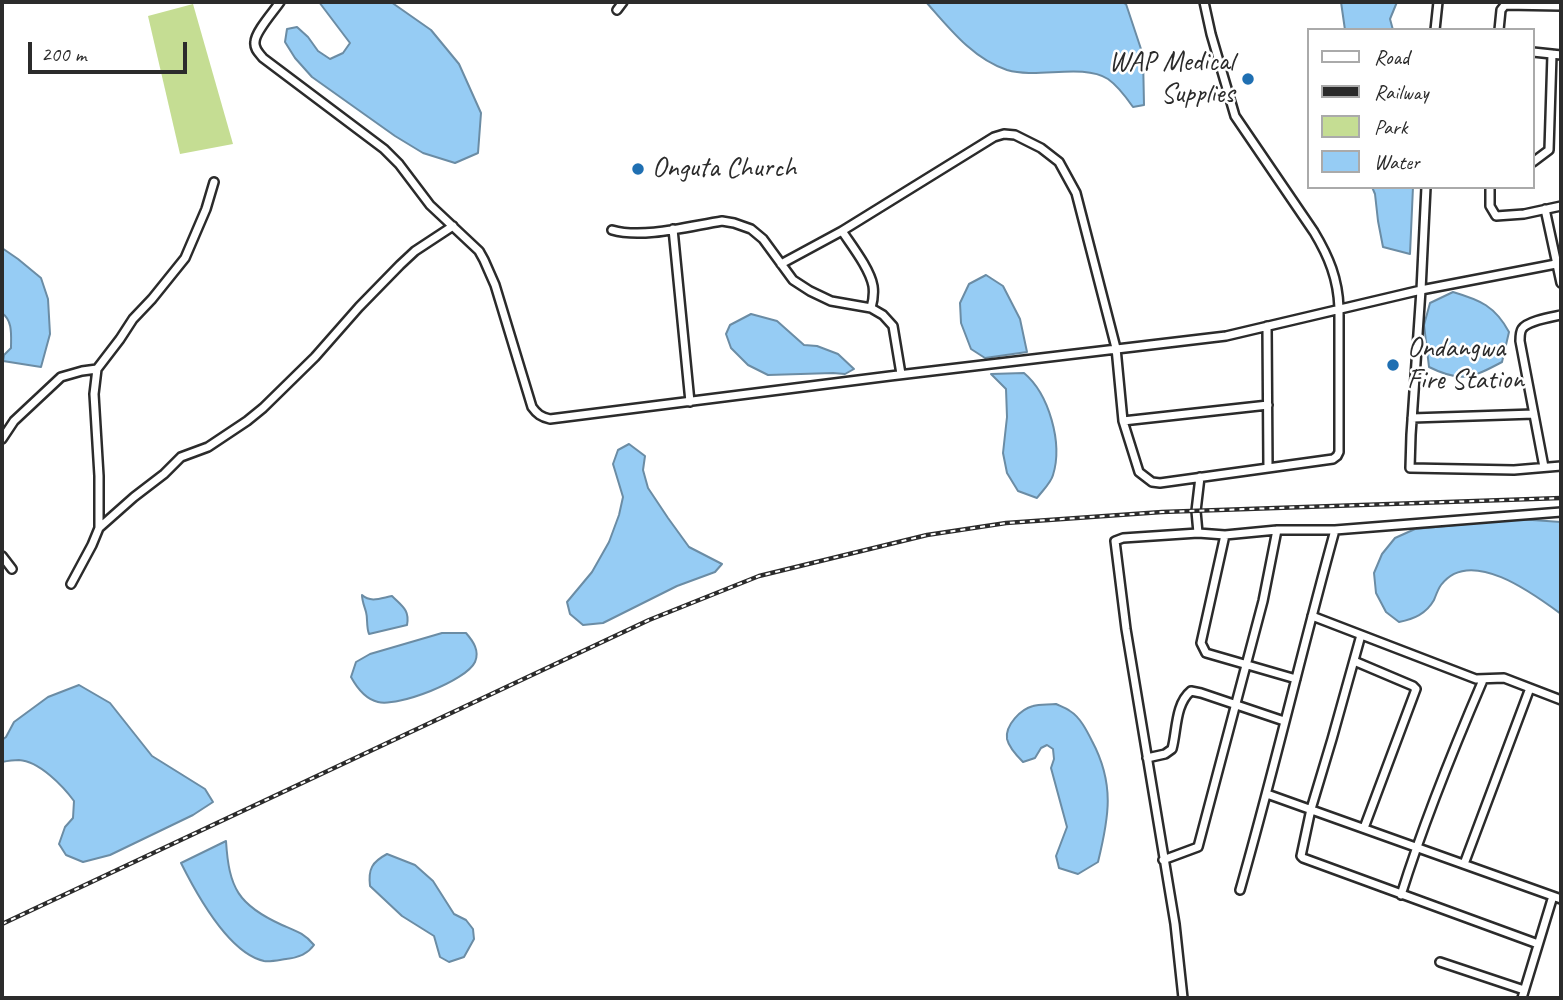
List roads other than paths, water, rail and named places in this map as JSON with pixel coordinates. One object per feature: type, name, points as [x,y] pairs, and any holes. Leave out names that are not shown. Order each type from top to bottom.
[{"type":"street","points":[[280,2],[257,36],[254,44],[257,51],[384,149],[430,205],[479,251],[495,285],[532,407],[536,413],[550,419],[1226,336],[1421,290],[1559,264]]},
{"type":"street","points":[[617,10],[623,2]]},
{"type":"street","points":[[781,264],[842,231],[994,137],[1015,135],[1041,148],[1059,162],[1076,193],[1116,348],[1123,421],[1139,472],[1152,482],[1160,483],[1333,459],[1339,452],[1339,294],[1334,271],[1326,252],[1235,116],[1204,2]]},
{"type":"street","points":[[1435,28],[1437,2]]},
{"type":"street","points":[[1499,28],[1504,5],[1561,6]]},
{"type":"street","points":[[1535,52],[1561,55]]},
{"type":"street","points":[[1535,160],[1549,150],[1552,54]]},
{"type":"street","points":[[71,584],[99,528],[94,394],[97,369],[133,319],[185,258],[206,209],[214,182]]},
{"type":"street","points":[[1426,189],[1410,468],[1514,470],[1561,466]]},
{"type":"street","points":[[1490,189],[1490,206],[1496,216],[1524,214],[1561,206]]},
{"type":"street","points":[[1545,209],[1561,283]]},
{"type":"street","points":[[612,230],[624,234],[639,233],[722,221],[751,229],[763,239],[793,280],[831,301],[871,308],[883,315],[892,326],[901,374]]},
{"type":"street","points":[[99,528],[181,457],[208,447],[263,408],[315,357],[400,265],[415,251],[453,226]]},
{"type":"street","points":[[673,229],[690,402]]},
{"type":"street","points":[[842,231],[873,285],[871,308]]},
{"type":"street","points":[[1544,467],[1520,341],[1521,331],[1524,326],[1561,315]]},
{"type":"street","points":[[1267,326],[1268,468]]},
{"type":"street","points":[[2,439],[14,421],[61,377],[82,370],[97,369]]},
{"type":"street","points":[[1123,421],[1268,405]]},
{"type":"street","points":[[1412,418],[1534,414]]},
{"type":"street","points":[[1198,533],[1196,511],[1200,477]]},
{"type":"street","points":[[1183,998],[1175,925],[1126,629],[1115,541],[1123,538],[1198,533],[1224,535],[1277,530],[1335,530],[1561,512]]},
{"type":"street","points":[[1163,860],[1198,847],[1263,601],[1277,530]]},
{"type":"street","points":[[1240,890],[1335,530]]},
{"type":"street","points":[[1224,535],[1201,643],[1206,653],[1296,679]]},
{"type":"street","points":[[2,556],[12,569]]},
{"type":"street","points":[[1312,616],[1476,679],[1504,678],[1561,700]]},
{"type":"street","points":[[1361,635],[1311,809],[1301,854],[1303,858],[1538,944]]},
{"type":"street","points":[[1354,661],[1416,689],[1364,828]]},
{"type":"street","points":[[1401,895],[1416,847],[1483,680]]},
{"type":"street","points":[[1464,864],[1530,688]]},
{"type":"street","points":[[1147,758],[1165,754],[1172,749],[1181,706],[1191,691],[1284,721]]},
{"type":"street","points":[[1267,794],[1561,899]]},
{"type":"street","points":[[1440,962],[1523,994],[1553,896]]},
{"type":"water","points":[[319,2],[391,2],[431,30],[459,64],[481,113],[478,153],[455,163],[423,153],[312,77],[285,42],[287,29],[297,27],[318,51],[330,59],[343,53],[350,43]]},
{"type":"water","points":[[926,2],[1122,2],[1126,4],[1143,55],[1144,105],[1133,107],[1115,85],[1097,74],[1073,71],[1019,72],[995,65],[962,42]]},
{"type":"water","points":[[1341,2],[1397,2],[1390,19],[1392,28],[1345,28]]},
{"type":"water","points":[[1373,189],[1413,189],[1410,254],[1383,247]]},
{"type":"water","points":[[2,248],[41,278],[48,299],[50,334],[41,367],[3,361],[4,355],[11,348],[11,338],[10,324],[2,313]]},
{"type":"water","points":[[986,275],[1003,286],[1020,319],[1027,352],[985,358],[971,349],[961,323],[960,303],[969,284]]},
{"type":"water","points":[[1453,292],[1486,305],[1509,332],[1502,362],[1466,377],[1450,375],[1429,367],[1424,325],[1430,303]]},
{"type":"water","points":[[751,314],[777,321],[804,345],[817,346],[838,354],[854,369],[845,374],[768,375],[748,365],[731,348],[726,334],[730,325]]},
{"type":"water","points":[[1024,373],[1033,382],[1047,406],[1055,434],[1056,462],[1053,475],[1037,498],[1018,491],[1007,473],[1003,453],[1007,417],[1006,389],[991,374]]},
{"type":"water","points":[[629,444],[645,456],[643,470],[648,488],[689,547],[722,564],[715,572],[677,586],[603,623],[583,625],[570,614],[567,602],[592,572],[609,542],[623,497],[613,464],[618,450]]},
{"type":"water","points":[[1518,519],[1561,522],[1561,614],[1502,577],[1468,570],[1453,574],[1441,585],[1431,605],[1419,615],[1399,622],[1386,612],[1376,593],[1374,573],[1382,554],[1395,538],[1415,529]]},
{"type":"water","points":[[362,595],[373,599],[392,596],[406,612],[407,625],[369,634]]},
{"type":"water","points":[[442,633],[466,633],[477,654],[469,669],[446,684],[400,701],[378,702],[362,692],[351,677],[356,662],[370,654]]},
{"type":"water","points":[[79,685],[110,703],[152,756],[205,789],[213,802],[193,815],[110,855],[83,862],[66,855],[59,844],[65,827],[73,818],[74,801],[42,769],[27,761],[2,762],[2,740],[14,722],[48,697]]},
{"type":"water","points":[[1056,704],[1080,720],[1099,757],[1107,786],[1107,815],[1098,862],[1078,874],[1059,868],[1056,856],[1067,827],[1051,768],[1053,749],[1047,745],[1041,748],[1035,758],[1023,762],[1011,749],[1007,739],[1011,723],[1024,710],[1036,705]]},
{"type":"water","points":[[226,841],[233,883],[239,893],[267,918],[307,938],[314,945],[308,951],[294,958],[264,961],[238,947],[215,920],[181,863]]},
{"type":"water","points":[[387,854],[415,865],[433,881],[454,914],[466,920],[473,929],[474,939],[464,957],[449,962],[440,957],[434,936],[402,916],[370,886],[372,867]]},
{"type":"railway","points":[[2,924],[649,620],[759,576],[927,535],[1006,523],[1162,512],[1561,498]]},
{"type":"place","name":"WAP Medical Supplies","points":[[1248,79]]},
{"type":"place","name":"Onguta Church","points":[[638,169]]},
{"type":"place","name":"Ondangwa Fire Station","points":[[1393,365]]}]
